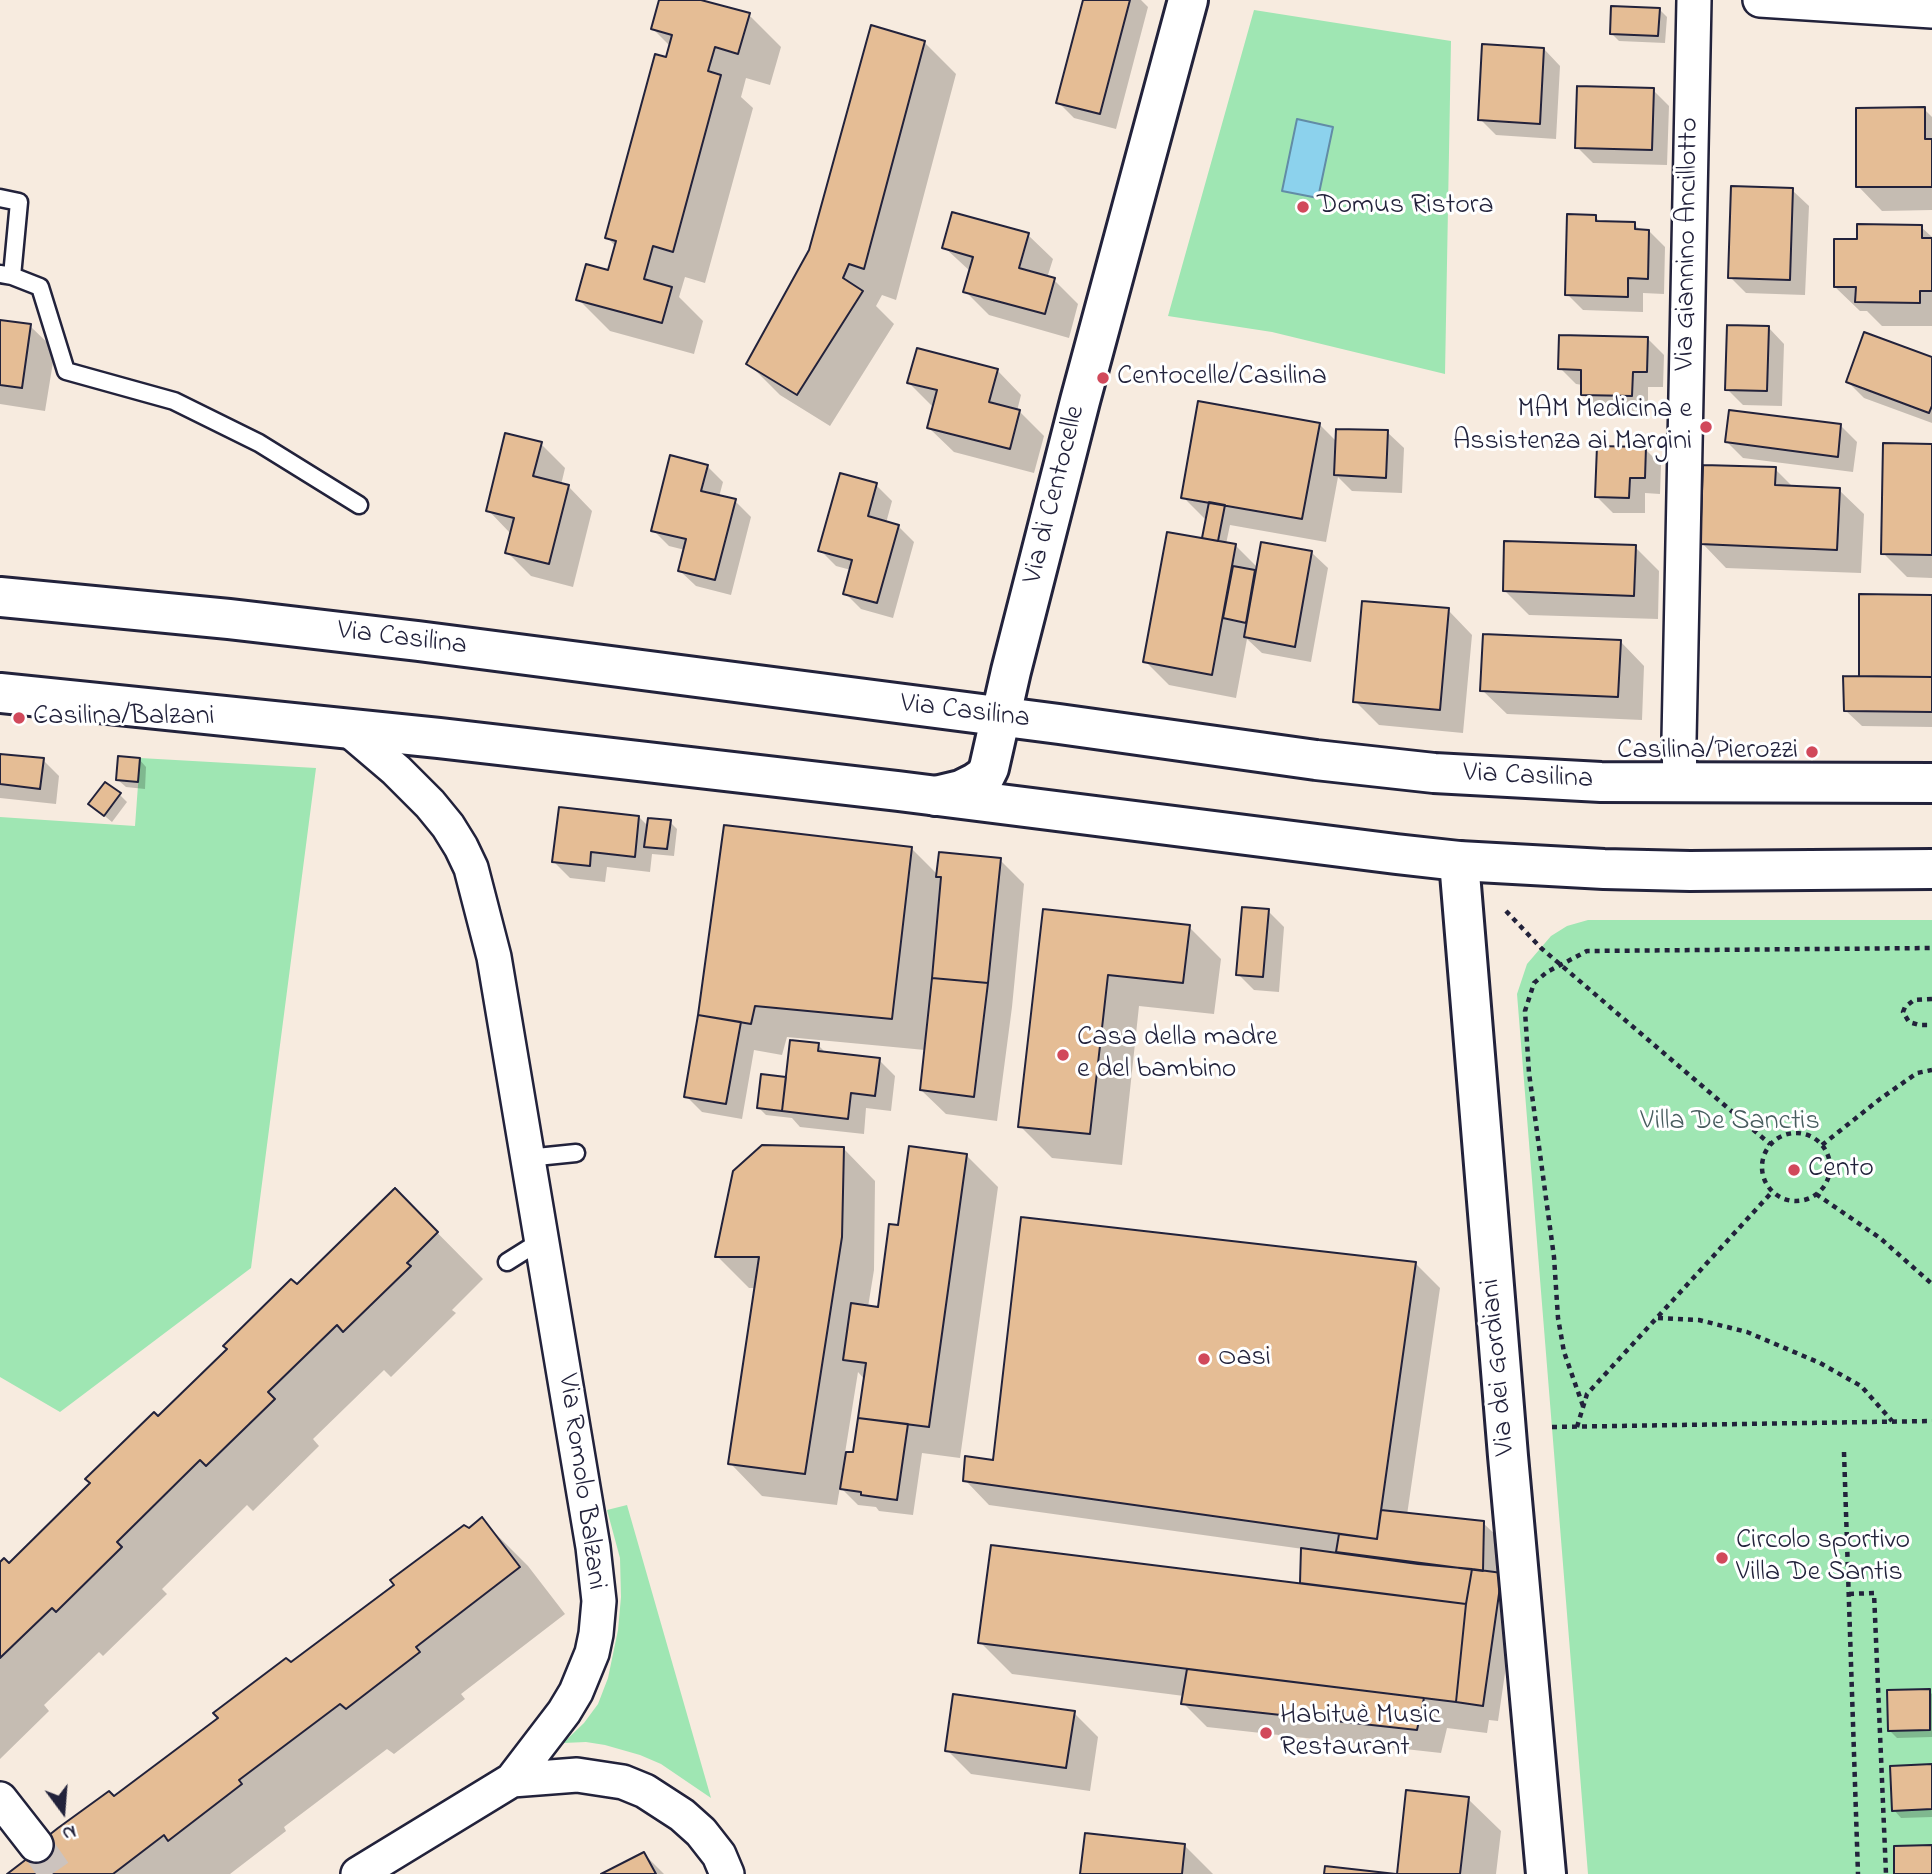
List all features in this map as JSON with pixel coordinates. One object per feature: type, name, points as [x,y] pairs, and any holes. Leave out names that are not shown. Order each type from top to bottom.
[{"type":"main road","name":"Via di Centocelle","points":[[936,796],[961,790],[985,776],[993,756],[1014,658],[1080,401],[1188,0]]},
{"type":"main road","name":"Via Casilina","points":[[0,597],[418,641],[1316,760],[1434,773],[1601,782],[1932,783]]},
{"type":"main road","points":[[0,693],[898,790],[1458,861],[1690,871],[1932,869]]},
{"type":"main road","name":"Via dei Gordiani","points":[[1458,861],[1546,1874]]},
{"type":"street","name":"Via Giannino Ancillotto","points":[[1680,782],[1695,0]]},
{"type":"street","points":[[1760,0],[1932,11]]},
{"type":"street","name":"Via Romolo Balzani","points":[[349,730],[396,770],[430,804],[448,826],[471,868],[494,957],[593,1547],[598,1601],[592,1653],[576,1692],[564,1712],[512,1780]]},
{"type":"street","points":[[358,1874],[512,1780],[577,1774],[623,1782],[645,1791],[682,1815],[701,1832],[719,1855],[727,1874]]},
{"type":"street","points":[[0,1799],[36,1845]]},
{"type":"lane","points":[[0,198],[19,202],[6,275],[40,287],[66,371],[174,401],[259,443],[359,505]]},
{"type":"lane","points":[[527,1158],[576,1153]]},
{"type":"lane","points":[[507,1262],[542,1240]]},
{"type":"path","points":[[1506,911],[1560,964],[1770,1144]]},
{"type":"path","points":[[1583,1406],[1564,1352],[1558,1318],[1554,1257],[1529,1073],[1525,1011],[1534,983],[1560,964],[1587,951],[1932,948]]},
{"type":"path","points":[[1932,999],[1914,1000],[1903,1012],[1909,1021],[1919,1025],[1932,1025]]},
{"type":"path","points":[[1822,1145],[1917,1073],[1932,1070]]},
{"type":"path","points":[[1790,1133],[1802,1133],[1813,1137],[1822,1145],[1828,1154],[1829,1177],[1816,1194],[1793,1201],[1772,1192],[1762,1173],[1764,1153],[1770,1144],[1790,1133]]},
{"type":"path","points":[[1577,1427],[1587,1394],[1772,1192]]},
{"type":"path","points":[[1816,1194],[1880,1238],[1932,1284]]},
{"type":"path","points":[[1657,1318],[1699,1320],[1747,1332],[1820,1363],[1861,1386],[1893,1422]]},
{"type":"path","points":[[1552,1427],[1932,1421]]},
{"type":"path","points":[[1844,1452],[1858,1874]]},
{"type":"path","points":[[1849,1594],[1874,1593],[1886,1874]]},
{"type":"green space","points":[[1254,10],[1451,41],[1445,374],[1272,332],[1168,316]]},
{"type":"green space","points":[[140,758],[316,768],[251,1268],[60,1412],[0,1377],[0,817],[135,826]]},
{"type":"green space","name":"Villa De Sanctis","points":[[1588,920],[1932,920],[1932,1874],[1588,1874],[1517,994],[1527,964],[1551,936],[1567,926]]},
{"type":"green space","points":[[627,1505],[711,1798],[661,1764],[640,1755],[586,1742],[563,1743],[584,1723],[598,1704],[608,1678],[618,1630],[621,1597],[620,1558],[607,1510]]},
{"type":"water","points":[[1297,119],[1333,127],[1318,198],[1282,191]]},
{"type":"building","points":[[659,0],[701,0],[750,13],[738,54],[715,47],[708,71],[721,75],[673,252],[653,246],[644,279],[672,287],[662,323],[576,300],[586,264],[608,270],[616,241],[605,238],[655,54],[666,57],[672,35],[651,29]]},
{"type":"building","points":[[1083,0],[1130,0],[1100,114],[1056,103]]},
{"type":"building","points":[[1611,6],[1660,8],[1658,36],[1610,34]]},
{"type":"building","points":[[871,25],[925,41],[864,269],[849,264],[843,278],[863,291],[797,395],[746,364],[809,250]]},
{"type":"building","points":[[1482,44],[1544,48],[1540,124],[1478,120]]},
{"type":"building","points":[[1577,86],[1654,88],[1652,150],[1575,148]]},
{"type":"building","points":[[1925,107],[1925,139],[1932,139],[1932,187],[1856,187],[1856,108]]},
{"type":"building","points":[[1731,186],[1793,188],[1790,280],[1728,278]]},
{"type":"building","points":[[952,212],[1029,233],[1019,268],[1055,278],[1045,314],[963,292],[973,257],[942,248]]},
{"type":"building","points":[[1567,214],[1596,215],[1596,221],[1635,222],[1635,229],[1649,230],[1648,279],[1628,278],[1628,297],[1565,295]]},
{"type":"building","points":[[1857,224],[1922,225],[1922,238],[1932,238],[1932,291],[1920,291],[1920,303],[1855,302],[1856,287],[1834,287],[1834,239],[1857,239]]},
{"type":"building","points":[[0,320],[31,324],[22,388],[0,385]]},
{"type":"building","points":[[1727,325],[1769,326],[1767,391],[1725,390]]},
{"type":"building","points":[[1864,332],[1932,357],[1932,406],[1929,413],[1846,382]]},
{"type":"building","points":[[1559,335],[1648,337],[1647,372],[1633,372],[1632,396],[1581,395],[1581,370],[1558,369]]},
{"type":"building","points":[[917,348],[998,369],[989,402],[1020,410],[1010,449],[927,428],[937,390],[907,383]]},
{"type":"building","points":[[1198,401],[1320,423],[1302,519],[1181,498]]},
{"type":"building","points":[[1729,410],[1841,424],[1838,457],[1725,442]]},
{"type":"building","points":[[1336,429],[1388,430],[1386,478],[1334,475]]},
{"type":"building","points":[[505,433],[542,442],[533,476],[569,485],[549,564],[505,553],[514,518],[486,511]]},
{"type":"building","points":[[1883,443],[1932,444],[1932,555],[1881,554]]},
{"type":"building","points":[[1597,446],[1646,447],[1645,478],[1630,478],[1629,498],[1595,497]]},
{"type":"building","points":[[670,455],[708,465],[701,491],[736,499],[715,580],[678,571],[686,539],[651,531]]},
{"type":"building","points":[[1703,465],[1776,467],[1775,485],[1840,488],[1837,550],[1700,544]]},
{"type":"building","points":[[840,473],[877,483],[868,516],[899,525],[877,603],[843,594],[852,560],[818,551]]},
{"type":"building","points":[[1209,502],[1225,505],[1218,541],[1202,538]]},
{"type":"building","points":[[1167,532],[1236,544],[1212,675],[1143,662]]},
{"type":"building","points":[[1504,541],[1636,545],[1634,596],[1503,591]]},
{"type":"building","points":[[1261,542],[1312,551],[1295,647],[1244,637]]},
{"type":"building","points":[[1233,566],[1255,570],[1246,623],[1223,618]]},
{"type":"building","points":[[1859,594],[1932,595],[1932,677],[1859,676]]},
{"type":"building","points":[[1362,601],[1449,608],[1440,710],[1353,702]]},
{"type":"building","points":[[1483,634],[1621,640],[1618,697],[1480,691]]},
{"type":"building","points":[[1843,676],[1932,677],[1932,712],[1844,711]]},
{"type":"building","points":[[0,754],[44,758],[40,789],[0,784]]},
{"type":"building","points":[[118,756],[140,758],[138,782],[116,780]]},
{"type":"building","points":[[105,782],[121,793],[104,816],[88,804]]},
{"type":"building","points":[[559,807],[639,816],[635,857],[591,852],[590,866],[552,862]]},
{"type":"building","points":[[648,818],[671,820],[667,849],[644,847]]},
{"type":"building","points":[[724,825],[912,847],[892,1019],[755,1006],[751,1024],[698,1015]]},
{"type":"building","points":[[939,852],[1001,858],[988,983],[932,978],[941,877],[936,877]]},
{"type":"building","points":[[1242,907],[1269,909],[1263,977],[1236,975]]},
{"type":"building","name":"Casa della madre e del bambino","points":[[1043,909],[1190,925],[1183,983],[1108,975],[1090,1134],[1018,1127]]},
{"type":"building","points":[[932,978],[988,983],[974,1097],[920,1090]]},
{"type":"building","points":[[698,1015],[741,1022],[726,1104],[684,1097]]},
{"type":"building","points":[[790,1040],[819,1043],[818,1051],[880,1058],[875,1096],[851,1093],[848,1119],[782,1111]]},
{"type":"building","points":[[761,1074],[786,1077],[782,1111],[757,1108]]},
{"type":"building","points":[[762,1145],[844,1147],[842,1237],[805,1474],[728,1464],[759,1257],[715,1257],[733,1171]]},
{"type":"building","points":[[909,1146],[967,1154],[929,1427],[858,1418],[866,1363],[843,1360],[851,1303],[878,1307],[889,1224],[898,1225]]},
{"type":"building","points":[[395,1188],[438,1232],[407,1263],[411,1266],[343,1332],[337,1325],[268,1392],[275,1399],[206,1466],[200,1460],[117,1542],[122,1547],[56,1612],[52,1608],[0,1658],[0,1562],[4,1558],[9,1563],[90,1483],[85,1479],[154,1412],[158,1416],[227,1349],[223,1346],[291,1279],[297,1284]]},
{"type":"building","name":"Oasi","points":[[1021,1217],[1416,1262],[1377,1539],[963,1481],[965,1456],[993,1460]]},
{"type":"building","points":[[858,1418],[908,1424],[897,1500],[840,1489],[846,1452],[853,1452]]},
{"type":"building","points":[[1381,1510],[1484,1521],[1483,1571],[1336,1552],[1339,1534],[1377,1539]]},
{"type":"building","points":[[482,1517],[520,1567],[416,1647],[420,1652],[346,1709],[340,1704],[239,1780],[242,1784],[168,1841],[164,1835],[113,1874],[7,1874],[37,1851],[34,1847],[58,1828],[109,1791],[114,1796],[218,1718],[213,1713],[286,1658],[291,1662],[394,1585],[390,1580],[464,1525],[469,1528]]},
{"type":"building","points":[[991,1545],[1466,1604],[1456,1702],[978,1643]]},
{"type":"building","points":[[1301,1548],[1472,1569],[1466,1604],[1300,1583]]},
{"type":"building","points":[[1472,1569],[1502,1573],[1483,1706],[1456,1702]]},
{"type":"building","points":[[1187,1669],[1424,1698],[1417,1730],[1181,1704]]},
{"type":"building","points":[[1930,1689],[1930,1730],[1888,1731],[1887,1690]]},
{"type":"building","points":[[953,1694],[1075,1711],[1066,1768],[945,1751]]},
{"type":"building","points":[[1932,1764],[1932,1809],[1892,1811],[1890,1766]]},
{"type":"building","points":[[1406,1790],[1469,1797],[1460,1874],[1397,1874]]},
{"type":"building","points":[[1085,1833],[1185,1844],[1182,1874],[1080,1874]]},
{"type":"building","points":[[1932,1845],[1932,1874],[1894,1874],[1894,1846]]},
{"type":"building","points":[[644,1852],[656,1874],[601,1874]]},
{"type":"building","points":[[1325,1866],[1396,1874],[1324,1874]]},
{"type":"tunnel","points":[[36,1845],[56,1874]]},
{"type":"place","name":"Domus Ristora","points":[[1303,207]]},
{"type":"place","name":"Centocelle/Casilina","points":[[1103,378]]},
{"type":"place","name":"MAM Medicina e Assistenza ai Margini","points":[[1706,427]]},
{"type":"place","name":"Casilina/Balzani","points":[[19,718]]},
{"type":"place","name":"Casilina/Pierozzi","points":[[1812,752]]},
{"type":"place","name":"Casa della madre e del bambino","points":[[1063,1055]]},
{"type":"place","name":"Cento","points":[[1794,1170]]},
{"type":"place","name":"Oasi","points":[[1204,1359]]},
{"type":"place","name":"Circolo sportivo Villa De Santis","points":[[1722,1558]]},
{"type":"place","name":"Habituè Music Restaurant","points":[[1266,1733]]}]
